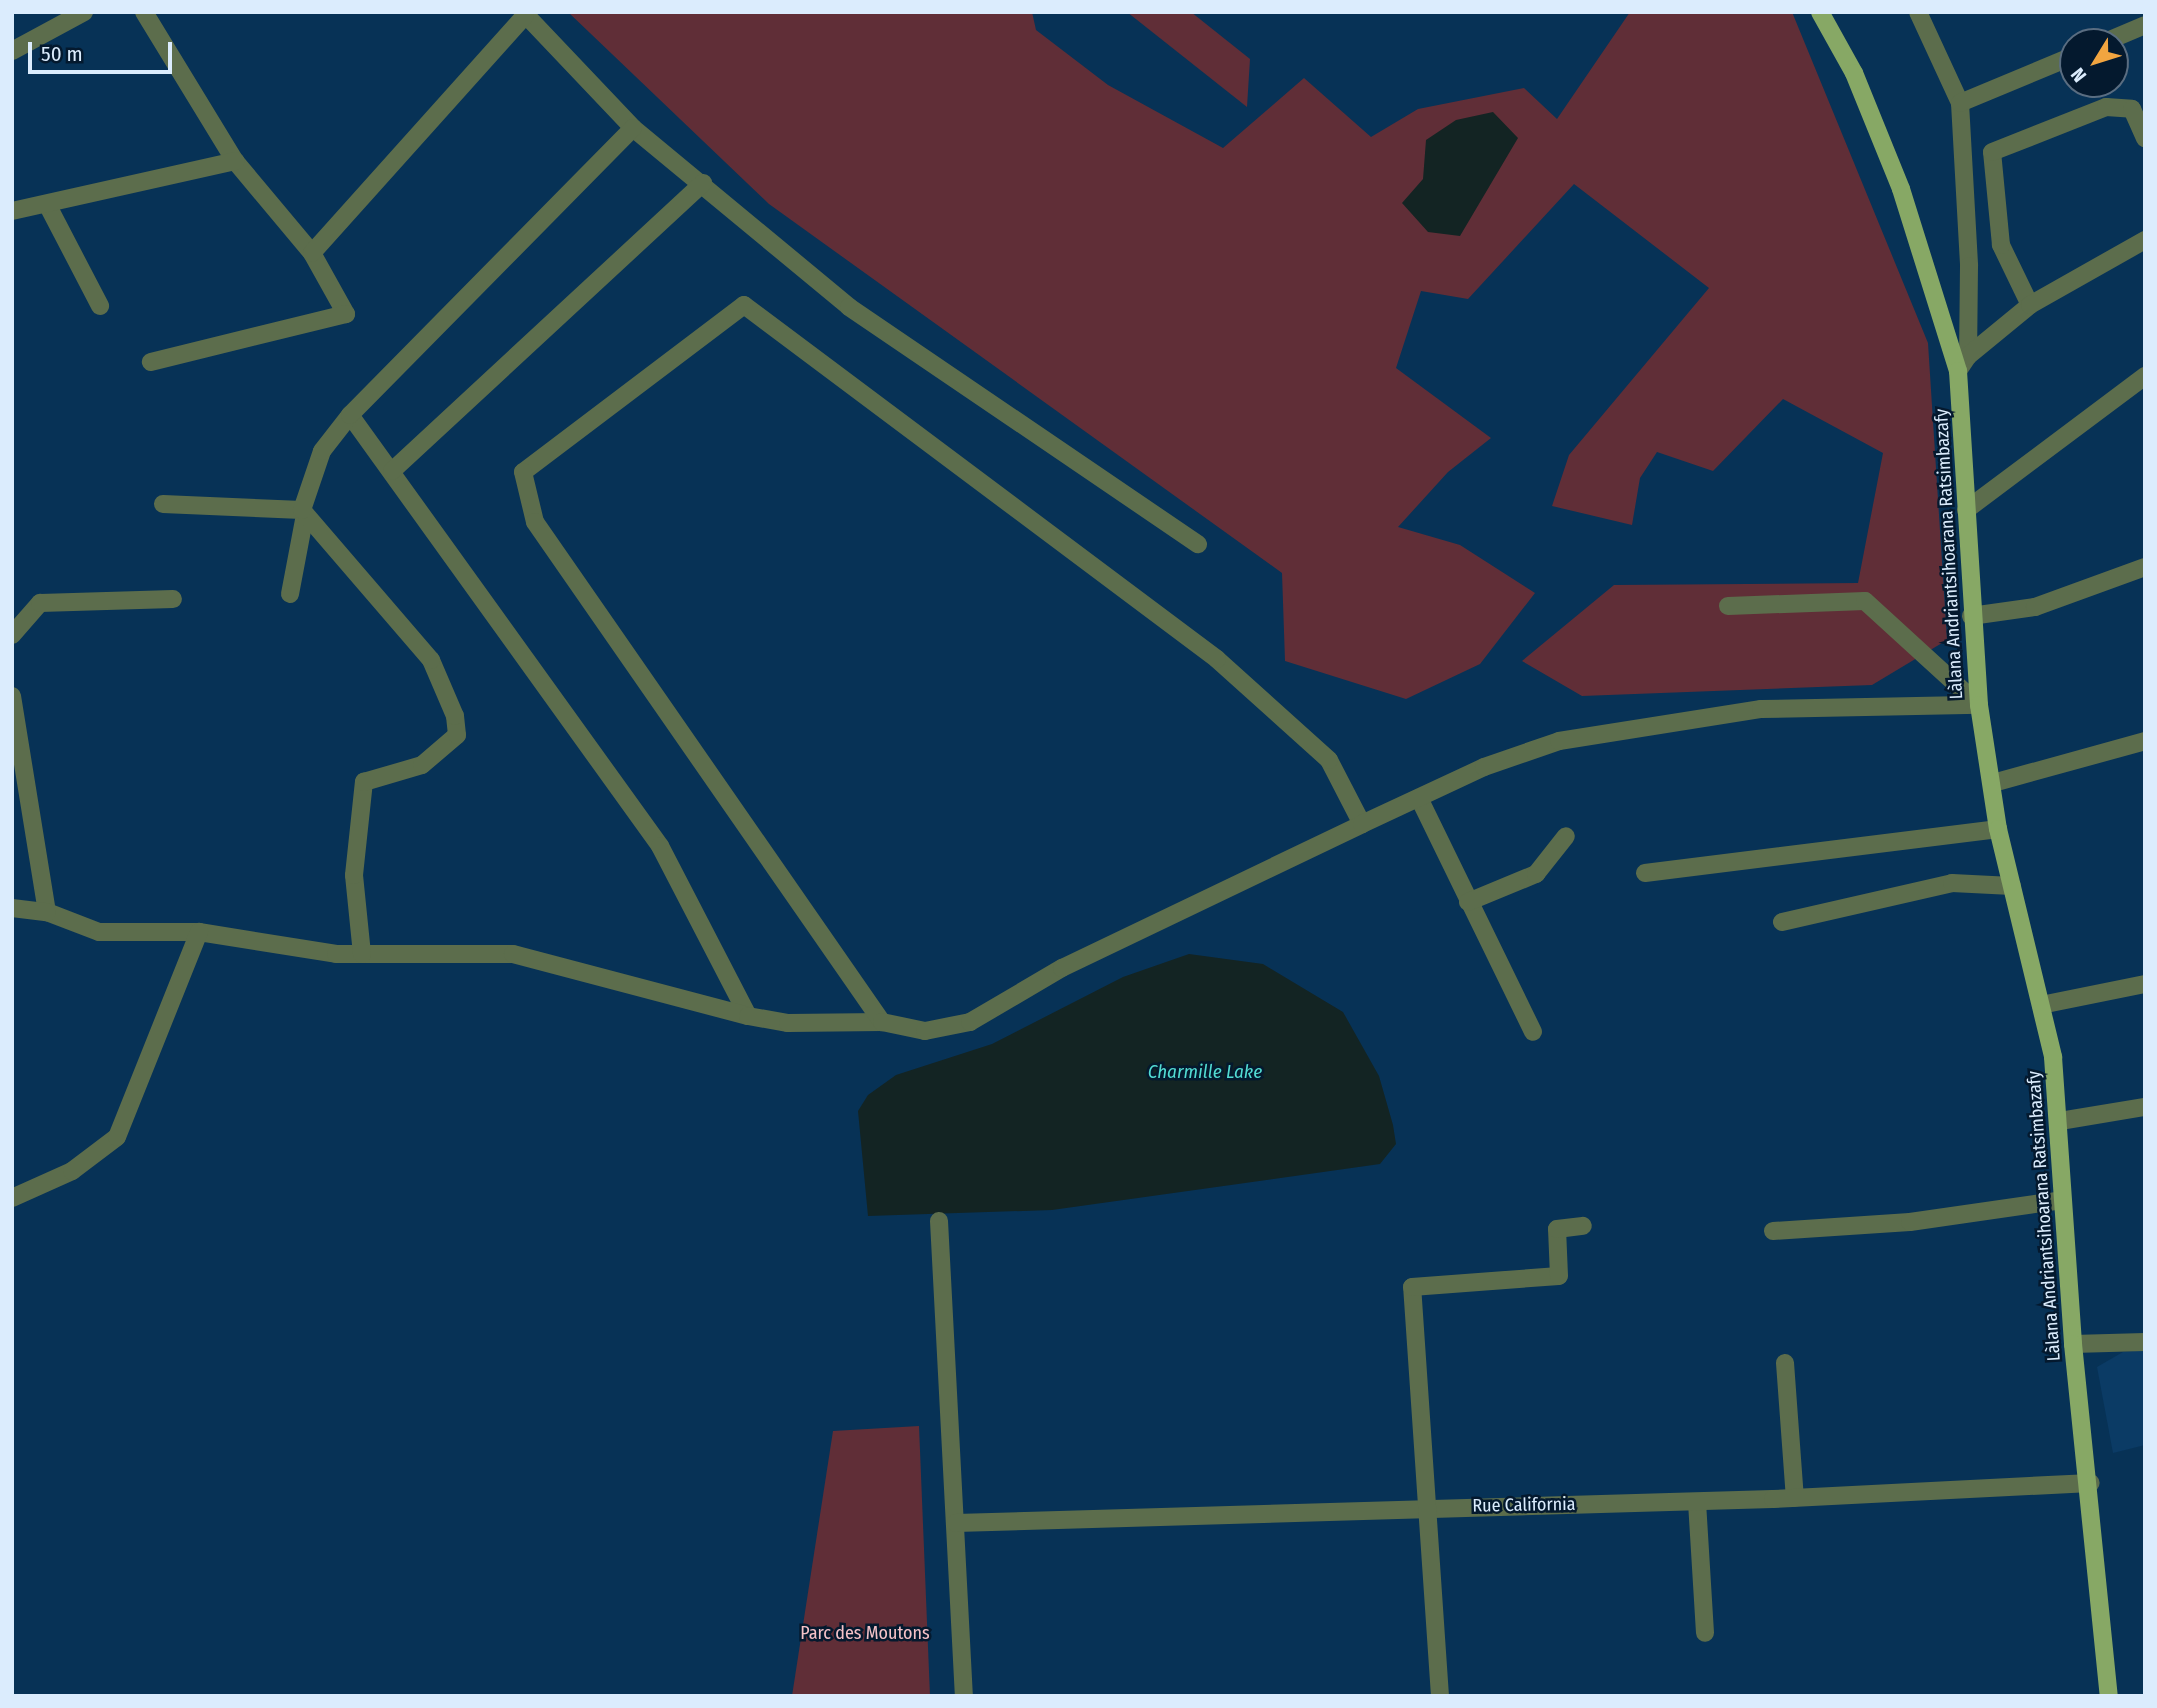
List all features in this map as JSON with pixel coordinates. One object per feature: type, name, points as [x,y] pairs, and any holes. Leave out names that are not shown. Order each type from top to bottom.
[{"type":"main road","name":"Làlana Andriantsihoarana Ratsimbazafy","points":[[1820,12],[1854,73],[1901,189],[1963,363],[1966,510],[1979,705],[1998,829],[2041,1005],[2060,1121],[2062,1200],[2073,1344],[2091,1483],[2109,1696]]},
{"type":"street","points":[[12,51],[84,12]]},
{"type":"street","points":[[144,12],[235,161],[312,253],[346,314],[151,362]]},
{"type":"street","points":[[1918,12],[1960,103],[1969,184],[1963,363]]},
{"type":"street","points":[[312,253],[524,14],[633,128],[703,183],[849,307],[1198,544]]},
{"type":"street","points":[[1960,103],[2059,62]]},
{"type":"street","points":[[2031,305],[2001,245],[1992,152],[2106,107],[2132,109],[2145,138]]},
{"type":"street","points":[[290,594],[303,515],[322,451],[350,415],[633,128]]},
{"type":"street","points":[[12,211],[235,161]]},
{"type":"street","points":[[392,471],[703,183]]},
{"type":"street","points":[[47,204],[100,306]]},
{"type":"street","points":[[1963,363],[2031,305],[2145,240]]},
{"type":"street","points":[[882,1022],[645,684],[535,522],[527,500],[523,472],[744,305],[1217,659],[1329,760],[1362,824]]},
{"type":"street","points":[[1966,510],[2145,376]]},
{"type":"street","points":[[350,415],[660,846],[748,1016]]},
{"type":"street","points":[[163,504],[303,515],[431,660],[455,716],[457,735],[422,765],[364,782],[354,875],[362,954]]},
{"type":"street","points":[[1971,616],[2035,607],[2145,567]]},
{"type":"street","points":[[12,635],[40,603],[173,599]]},
{"type":"street","points":[[1728,606],[1865,601],[1979,705]]},
{"type":"street","points":[[12,695],[47,912]]},
{"type":"street","points":[[12,908],[47,912],[99,932],[199,932],[362,954],[513,954],[748,1016],[788,1023],[882,1022],[925,1031],[970,1022],[1062,968],[1362,824],[1559,741],[1761,709],[1979,705]]},
{"type":"street","points":[[1993,783],[2145,741]]},
{"type":"street","points":[[1419,798],[1533,1032]]},
{"type":"street","points":[[1645,873],[1998,829]]},
{"type":"street","points":[[1468,902],[1536,874],[1566,836]]},
{"type":"street","points":[[1782,922],[1952,883],[2012,886]]},
{"type":"street","points":[[12,1198],[72,1171],[117,1137],[199,932]]},
{"type":"street","points":[[2041,1005],[2145,984]]},
{"type":"street","points":[[2060,1121],[2145,1107]]},
{"type":"street","points":[[1773,1231],[1910,1223],[2062,1200]]},
{"type":"street","points":[[939,1221],[964,1696]]},
{"type":"street","points":[[1440,1696],[1424,1507],[1412,1287],[1559,1276],[1556,1229],[1583,1226]]},
{"type":"street","points":[[2073,1344],[2145,1342]]},
{"type":"street","points":[[1785,1363],[1795,1498]]},
{"type":"street","name":"Rue California","points":[[956,1523],[1424,1507],[1697,1502],[2091,1483]]},
{"type":"street","points":[[1697,1502],[1705,1633]]},
{"type":"shaded area","points":[[2145,1350],[2145,1445],[2113,1453],[2097,1367],[2123,1352]]},
{"type":"green space","points":[[568,12],[1032,12],[1036,30],[1108,85],[1223,148],[1304,78],[1371,137],[1418,109],[1524,88],[1557,119],[1630,12],[1792,12],[1928,343],[1947,640],[1872,685],[1582,696],[1522,661],[1614,585],[1858,583],[1883,453],[1783,399],[1713,471],[1657,452],[1640,478],[1632,525],[1552,506],[1569,455],[1709,288],[1574,184],[1468,299],[1421,291],[1396,368],[1491,438],[1448,472],[1398,527],[1460,545],[1535,593],[1480,664],[1406,699],[1285,661],[1282,573],[769,204]]},
{"type":"green space","points":[[1127,12],[1191,12],[1250,59],[1247,107]]},
{"type":"green space","name":"Parc des Moutons","points":[[919,1426],[930,1696],[792,1696],[833,1431]]},
{"type":"water","points":[[1493,112],[1518,138],[1460,236],[1428,232],[1402,203],[1423,179],[1426,140],[1456,120]]},
{"type":"water","name":"Charmille Lake","points":[[1189,954],[1263,964],[1343,1012],[1379,1076],[1393,1125],[1396,1144],[1380,1164],[1052,1210],[868,1216],[858,1111],[868,1095],[896,1075],[992,1044],[1123,977]]}]
